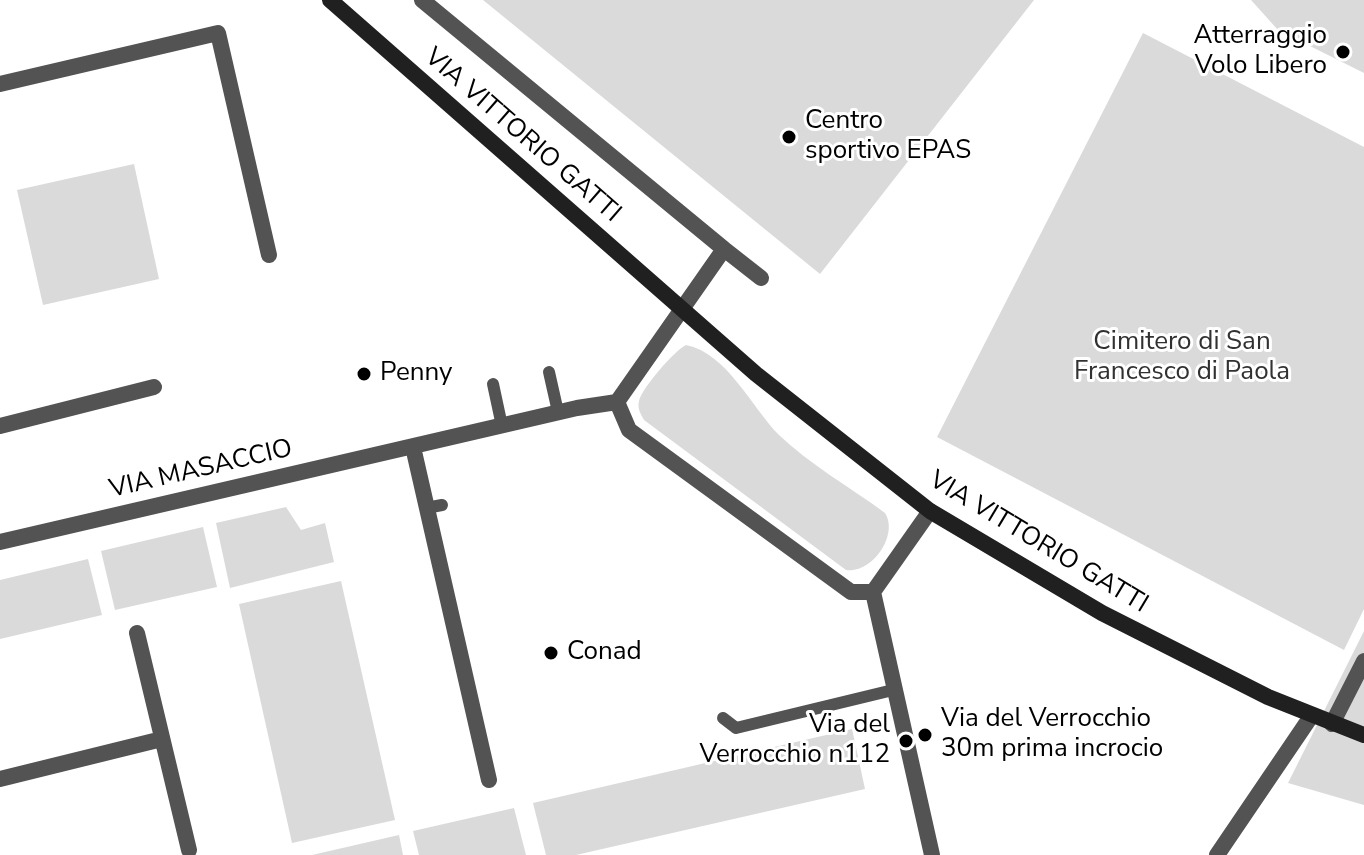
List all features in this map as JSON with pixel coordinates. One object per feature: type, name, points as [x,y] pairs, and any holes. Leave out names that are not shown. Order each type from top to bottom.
[{"type":"street","name":"VIA VITTORIO GATTI","points":[[330,0],[682,310],[930,511],[1102,613],[1268,697],[1364,735]]},
{"type":"street","name":"VIA VITTORIO GATTI","points":[[422,0],[761,278]]},
{"type":"street","points":[[0,84],[218,33],[269,255]]},
{"type":"street","points":[[724,249],[617,402],[629,430],[851,592],[873,592]]},
{"type":"street","points":[[0,426],[154,387]]},
{"type":"street","name":"VIA MASACCIO","points":[[0,542],[202,492],[558,412],[617,402]]},
{"type":"street","points":[[413,447],[434,507],[489,780]]},
{"type":"street","points":[[930,511],[873,592],[932,855]]},
{"type":"street","points":[[137,633],[189,850]]},
{"type":"street","points":[[1332,724],[1364,661]]},
{"type":"street","points":[[1217,855],[1312,715]]},
{"type":"street","points":[[0,779],[162,739]]},
{"type":"lane","points":[[549,372],[558,412]]},
{"type":"lane","points":[[493,384],[502,426]]},
{"type":"lane","points":[[854,684],[859,698]]},
{"type":"lane","points":[[723,718],[736,728],[893,690]]},
{"type":"lane","points":[[798,698],[814,709]]},
{"type":"green space","name":"Centro sportivo EPAS","points":[[483,0],[1034,0],[820,274]]},
{"type":"green space","name":"Atterraggio Volo Libero","points":[[1251,0],[1364,0],[1364,73],[1278,30]]},
{"type":"green space","name":"Cimitero di San Francesco di Paola","points":[[1143,33],[1364,147],[1364,609],[1344,650],[937,437]]},
{"type":"green space","points":[[134,164],[159,279],[43,305],[17,190]]},
{"type":"green space","points":[[686,345],[701,350],[726,370],[769,424],[791,446],[885,513],[888,522],[886,542],[873,560],[856,570],[846,570],[644,420],[639,406],[641,395],[659,370]]},
{"type":"green space","points":[[286,507],[301,530],[325,523],[334,562],[230,588],[216,523]]},
{"type":"green space","points":[[203,527],[217,587],[115,610],[101,551]]},
{"type":"green space","points":[[88,559],[102,615],[0,639],[0,580]]},
{"type":"green space","points":[[341,581],[395,820],[292,843],[239,604]]},
{"type":"green space","points":[[1364,631],[1364,805],[1288,783]]},
{"type":"green space","points":[[852,729],[865,789],[576,855],[546,855],[533,803]]},
{"type":"green space","points":[[514,808],[526,855],[419,855],[413,831]]},
{"type":"green space","points":[[399,835],[403,855],[312,855]]},
{"type":"place","name":"Atterraggio Volo Libero","points":[[1343,52]]},
{"type":"place","name":"Centro sportivo EPAS","points":[[789,137]]},
{"type":"place","name":"Penny","points":[[364,374]]},
{"type":"place","name":"Conad","points":[[551,653]]},
{"type":"place","name":"Via del Verrocchio 30m prima incrocio","points":[[925,735]]},
{"type":"place","name":"Via del Verrocchio n112","points":[[906,741]]}]
